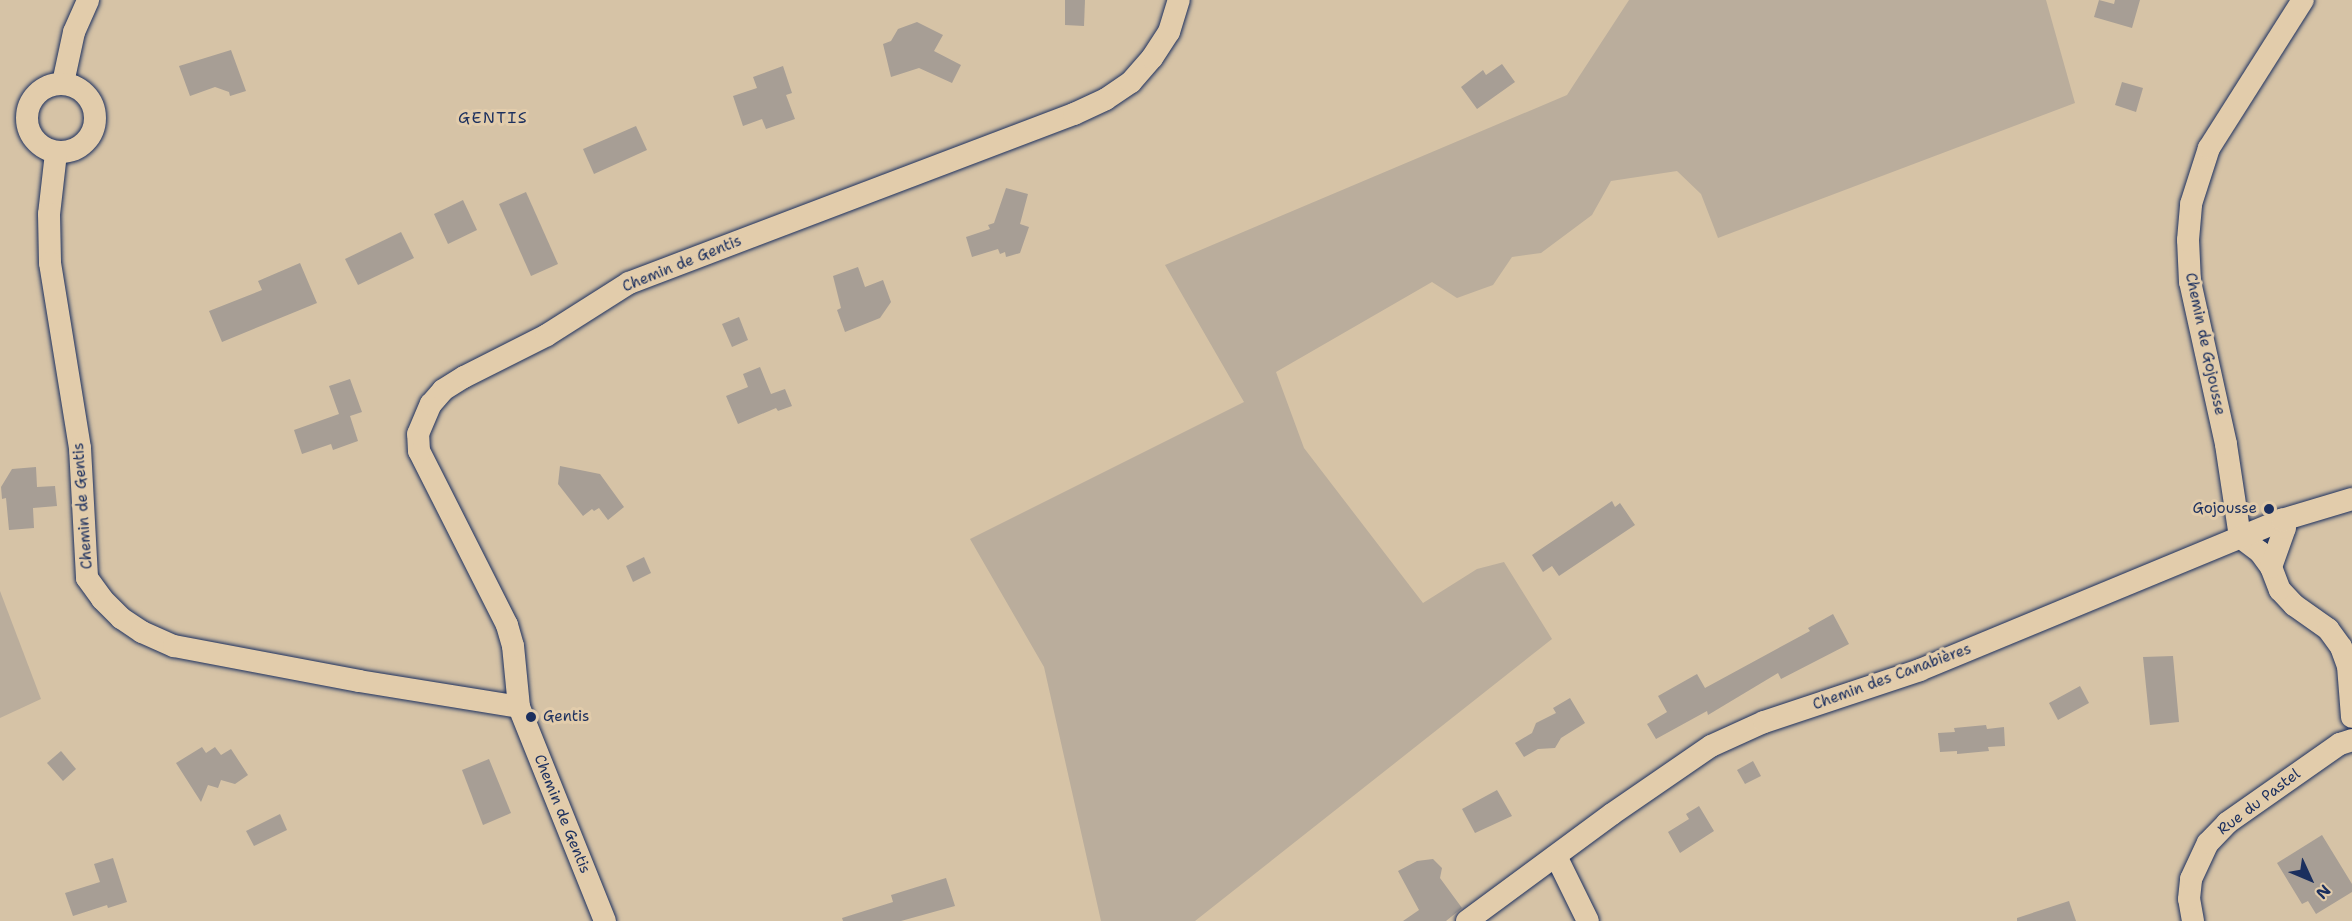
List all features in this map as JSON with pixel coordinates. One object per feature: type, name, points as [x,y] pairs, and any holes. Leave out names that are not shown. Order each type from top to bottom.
[{"type":"street","points":[[63,83],[74,32],[88,0]]},
{"type":"street","name":"Chemin de Gentis","points":[[605,921],[519,707],[513,646],[507,625],[419,451],[418,434],[422,420],[442,390],[547,335],[629,283],[1074,114],[1106,99],[1131,82],[1152,58],[1169,32],[1179,0]]},
{"type":"street","name":"Chemin de Gojousse","points":[[2240,537],[2226,444],[2190,282],[2188,240],[2191,204],[2209,148],[2303,0]]},
{"type":"street","points":[[63,83],[75,86],[88,96],[96,112],[93,134],[82,147],[69,153],[56,153],[42,148],[32,137],[27,124],[29,106],[39,92],[51,85],[63,83]]},
{"type":"street","name":"Chemin de Gentis","points":[[56,153],[49,214],[50,263],[80,448],[87,578],[102,599],[121,618],[142,632],[174,646],[359,681],[519,707]]},
{"type":"street","name":"Chemin des Canabières","points":[[1467,921],[1711,746],[1764,722],[1920,670],[2282,520],[2352,499]]},
{"type":"street","points":[[2271,567],[2285,528],[2282,520]]},
{"type":"street","points":[[2240,537],[2260,552],[2271,567],[2280,590],[2294,605],[2328,628],[2341,647],[2348,666],[2352,717]]},
{"type":"street","name":"Rue du Pastel","points":[[2193,921],[2189,899],[2191,879],[2208,843],[2227,823],[2245,809],[2340,744],[2352,740]]},
{"type":"street","points":[[1556,856],[1588,921]]},
{"type":"shaded area","points":[[1629,0],[2046,0],[2075,103],[1718,238],[1701,194],[1677,171],[1611,181],[1592,215],[1541,253],[1512,257],[1493,285],[1457,298],[1432,282],[1276,372],[1304,448],[1423,603],[1477,569],[1504,562],[1552,639],[1195,921],[1101,921],[1044,667],[970,539],[1244,402],[1165,265],[1567,95]]},
{"type":"shaded area","points":[[0,591],[41,699],[0,718]]},
{"type":"building","points":[[1065,0],[1085,0],[1084,26],[1065,25]]},
{"type":"building","points":[[2099,0],[2114,4],[2115,0],[2140,0],[2132,28],[2094,17]]},
{"type":"building","points":[[917,22],[943,35],[934,51],[961,65],[952,83],[919,68],[891,77],[883,44],[891,41],[898,29]]},
{"type":"building","points":[[231,50],[246,91],[230,96],[229,92],[215,87],[190,96],[179,66]]},
{"type":"building","points":[[1502,64],[1515,82],[1477,109],[1461,87],[1483,70],[1486,75]]},
{"type":"building","points":[[783,66],[792,93],[786,95],[795,119],[766,129],[762,119],[743,126],[733,96],[757,88],[753,77]]},
{"type":"building","points":[[2122,82],[2143,88],[2136,112],[2115,105]]},
{"type":"building","points":[[636,126],[647,150],[594,174],[583,149]]},
{"type":"building","points":[[1006,188],[1028,194],[1020,224],[1029,227],[1020,253],[1006,257],[1005,252],[1000,254],[998,249],[972,257],[966,237],[990,229],[988,225],[994,223]]},
{"type":"building","points":[[526,192],[558,264],[531,276],[499,204]]},
{"type":"building","points":[[463,200],[477,230],[448,244],[434,214]]},
{"type":"building","points":[[401,232],[414,258],[358,285],[345,259]]},
{"type":"building","points":[[300,263],[317,303],[222,342],[209,311],[262,290],[258,281]]},
{"type":"building","points":[[858,267],[865,287],[883,280],[891,302],[880,318],[845,332],[837,310],[841,308],[833,276]]},
{"type":"building","points":[[739,317],[748,340],[732,347],[722,324]]},
{"type":"building","points":[[760,367],[771,394],[785,389],[792,406],[778,411],[776,408],[738,424],[726,396],[748,387],[743,374]]},
{"type":"building","points":[[350,379],[362,412],[350,416],[358,441],[333,450],[331,444],[302,454],[294,430],[339,414],[329,386]]},
{"type":"building","points":[[560,466],[600,474],[624,507],[608,520],[599,508],[594,511],[592,509],[583,516],[558,484]]},
{"type":"building","points":[[36,467],[37,487],[55,486],[57,506],[33,508],[34,528],[9,530],[6,498],[2,499],[1,487],[12,469]]},
{"type":"building","points":[[1612,501],[1615,507],[1620,503],[1635,525],[1559,576],[1552,566],[1543,572],[1532,555]]},
{"type":"building","points":[[644,557],[651,573],[633,582],[626,566]]},
{"type":"building","points":[[1833,614],[1849,644],[1781,679],[1778,673],[1708,715],[1707,711],[1656,739],[1647,724],[1667,712],[1658,696],[1697,674],[1705,688],[1810,631],[1808,628]]},
{"type":"building","points":[[2173,656],[2179,722],[2150,725],[2143,657]]},
{"type":"building","points":[[2080,686],[2089,703],[2058,720],[2049,703]]},
{"type":"building","points":[[1570,698],[1585,723],[1561,738],[1555,748],[1538,749],[1524,757],[1515,743],[1532,733],[1536,723],[1556,713],[1553,708]]},
{"type":"building","points":[[1986,725],[1987,729],[2004,727],[2005,746],[1988,747],[1989,751],[1957,754],[1957,751],[1940,752],[1938,733],[1955,732],[1954,728]]},
{"type":"building","points":[[202,747],[206,753],[215,747],[221,755],[231,749],[248,775],[235,784],[221,780],[218,788],[208,785],[201,802],[176,763]]},
{"type":"building","points":[[61,751],[76,769],[63,781],[47,763]]},
{"type":"building","points":[[489,759],[511,813],[483,825],[462,770]]},
{"type":"building","points":[[1753,761],[1761,776],[1745,784],[1737,770]]},
{"type":"building","points":[[1497,790],[1512,816],[1475,833],[1462,809]]},
{"type":"building","points":[[1699,806],[1714,831],[1680,853],[1668,832],[1689,819],[1686,814]]},
{"type":"building","points":[[280,814],[287,830],[254,846],[246,831]]},
{"type":"building","points":[[2322,835],[2352,884],[2352,892],[2316,914],[2308,901],[2302,904],[2277,863]]},
{"type":"building","points":[[113,858],[127,902],[108,908],[107,905],[73,916],[65,893],[100,882],[94,864]]},
{"type":"building","points":[[1433,859],[1442,868],[1440,878],[1462,908],[1446,921],[1403,921],[1419,910],[1398,871],[1417,861]]},
{"type":"building","points":[[946,878],[955,906],[901,921],[843,921],[842,918],[893,902],[891,895]]},
{"type":"building","points":[[2069,901],[2076,921],[2017,921],[2017,918]]},
{"type":"place","name":"Gojousse","points":[[2269,509]]},
{"type":"place","name":"Gentis","points":[[531,717]]},
{"type":"district","name":"GENTIS","points":[[493,118]]}]
